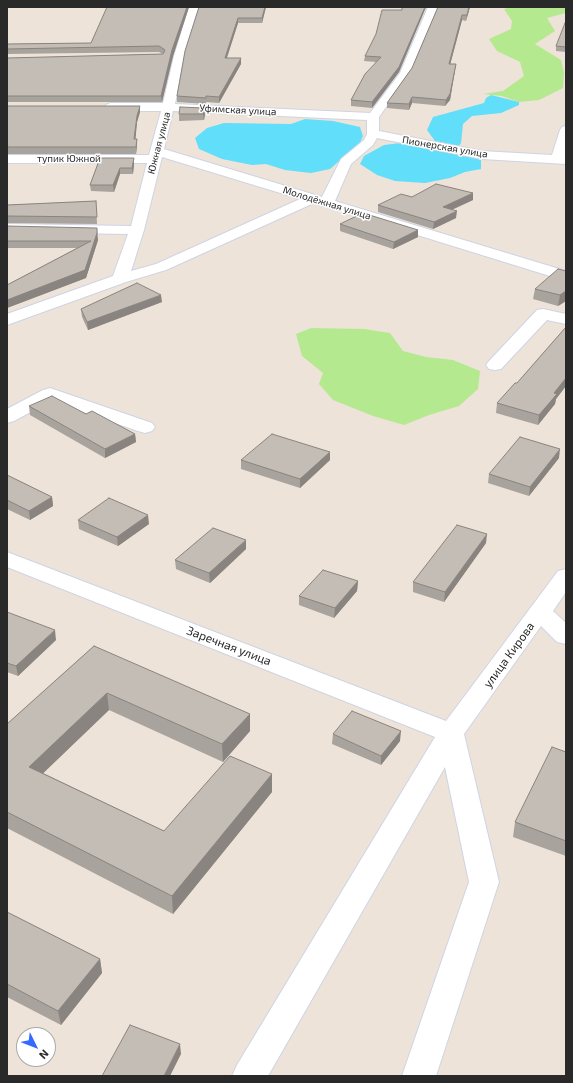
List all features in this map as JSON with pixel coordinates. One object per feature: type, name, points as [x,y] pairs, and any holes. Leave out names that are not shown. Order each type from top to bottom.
[{"type":"street","name":"Южная улица","points":[[120,279],[137,230],[168,107],[178,56],[194,7]]},
{"type":"street","points":[[7,320],[120,279],[160,267],[320,200],[338,177],[346,162],[369,142],[373,134],[372,117],[405,73],[433,7]]},
{"type":"street","name":"Уфимская улица","points":[[99,107],[168,107],[372,117]]},
{"type":"street","points":[[561,160],[566,130]]},
{"type":"street","name":"Пионерская улица","points":[[373,134],[482,155],[561,160]]},
{"type":"street","name":"тупик Южной","points":[[7,159],[156,155]]},
{"type":"street","name":"Молодёжная улица","points":[[156,155],[320,200],[566,276]]},
{"type":"street","points":[[7,228],[137,230]]},
{"type":"street","points":[[495,365],[543,314],[566,319]]},
{"type":"street","points":[[7,416],[50,394],[145,427]]},
{"type":"street","name":"Заречная улица","points":[[7,560],[452,733]]},
{"type":"street","name":"улица Кирова","points":[[249,1076],[452,733],[566,576]]},
{"type":"street","points":[[540,612],[566,636]]},
{"type":"street","points":[[419,1076],[484,882],[452,733]]},
{"type":"green space","points":[[511,7],[566,7],[566,13],[547,18],[555,31],[535,44],[561,60],[564,72],[563,88],[539,100],[519,102],[502,96],[483,94],[503,91],[524,76],[520,62],[497,51],[489,39],[511,29],[512,21],[504,9]]},
{"type":"green space","points":[[311,328],[364,329],[390,333],[403,351],[426,357],[453,360],[480,371],[478,389],[459,406],[429,415],[404,425],[373,416],[333,400],[319,384],[323,373],[302,356],[296,334]]},
{"type":"water","points":[[491,95],[519,102],[519,105],[501,113],[472,116],[463,124],[461,143],[459,146],[435,141],[427,130],[433,117],[484,103],[486,98]]},
{"type":"water","points":[[305,119],[333,121],[360,127],[363,136],[360,143],[330,169],[311,173],[285,170],[266,164],[252,165],[222,159],[199,149],[195,138],[207,128],[224,123],[291,124]]},
{"type":"water","points":[[401,143],[456,153],[481,160],[481,169],[465,172],[450,178],[425,183],[395,181],[377,175],[360,164],[364,156],[384,145]]},
{"type":"building","points":[[107,7],[187,7],[172,50],[161,96],[7,96],[7,58],[163,54],[165,50],[159,46],[7,49],[7,44],[91,43]]},
{"type":"building","points":[[199,7],[265,7],[262,18],[238,18],[225,58],[241,58],[219,97],[206,96],[206,98],[177,96],[185,51]]},
{"type":"building","points":[[402,7],[425,7],[399,67],[372,102],[351,100],[365,74],[381,57],[365,56],[376,34],[382,10],[402,10]]},
{"type":"building","points":[[438,7],[469,7],[467,15],[462,15],[449,64],[456,64],[450,94],[446,100],[412,97],[409,104],[387,103],[412,68]]},
{"type":"building","points":[[565,23],[566,47],[556,46]]},
{"type":"building","points":[[7,106],[140,106],[134,139],[137,139],[136,147],[7,147]]},
{"type":"building","points":[[180,107],[204,108],[203,114],[179,114]]},
{"type":"building","points":[[100,158],[134,158],[132,168],[120,168],[113,185],[90,185]]},
{"type":"building","points":[[436,184],[473,193],[443,207],[457,211],[434,222],[378,205],[401,194],[412,197]]},
{"type":"building","points":[[96,201],[97,217],[7,216],[7,205]]},
{"type":"building","points":[[363,213],[418,230],[394,242],[340,224]]},
{"type":"building","points":[[7,226],[97,228],[97,233],[85,270],[7,300],[7,285],[91,241],[7,241]]},
{"type":"building","points":[[558,269],[566,271],[566,291],[560,295],[535,289]]},
{"type":"building","points":[[137,283],[161,295],[87,322],[81,309]]},
{"type":"building","points":[[566,327],[566,378],[554,393],[557,394],[539,415],[497,403],[515,383],[517,383]]},
{"type":"building","points":[[52,396],[86,414],[92,411],[135,434],[105,449],[29,406]]},
{"type":"building","points":[[272,434],[330,452],[300,479],[241,460]]},
{"type":"building","points":[[520,437],[560,449],[530,487],[489,474]]},
{"type":"building","points":[[7,475],[52,497],[29,511],[7,500]]},
{"type":"building","points":[[109,498],[148,515],[117,537],[78,520]]},
{"type":"building","points":[[457,525],[487,534],[445,592],[413,582]]},
{"type":"building","points":[[213,528],[246,540],[209,573],[175,560]]},
{"type":"building","points":[[323,570],[358,581],[335,608],[299,596]]},
{"type":"building","points":[[7,612],[55,630],[16,666],[7,663]]},
{"type":"building","points":[[94,646],[250,714],[222,744],[107,693],[29,767],[164,831],[230,756],[272,774],[172,896],[7,812],[7,724]]},
{"type":"building","points":[[352,711],[401,731],[381,756],[333,734]]},
{"type":"building","points":[[552,747],[566,752],[566,841],[515,822]]},
{"type":"building","points":[[7,912],[100,959],[58,1011],[7,984]]},
{"type":"building","points":[[130,1025],[180,1044],[164,1076],[102,1076]]}]
